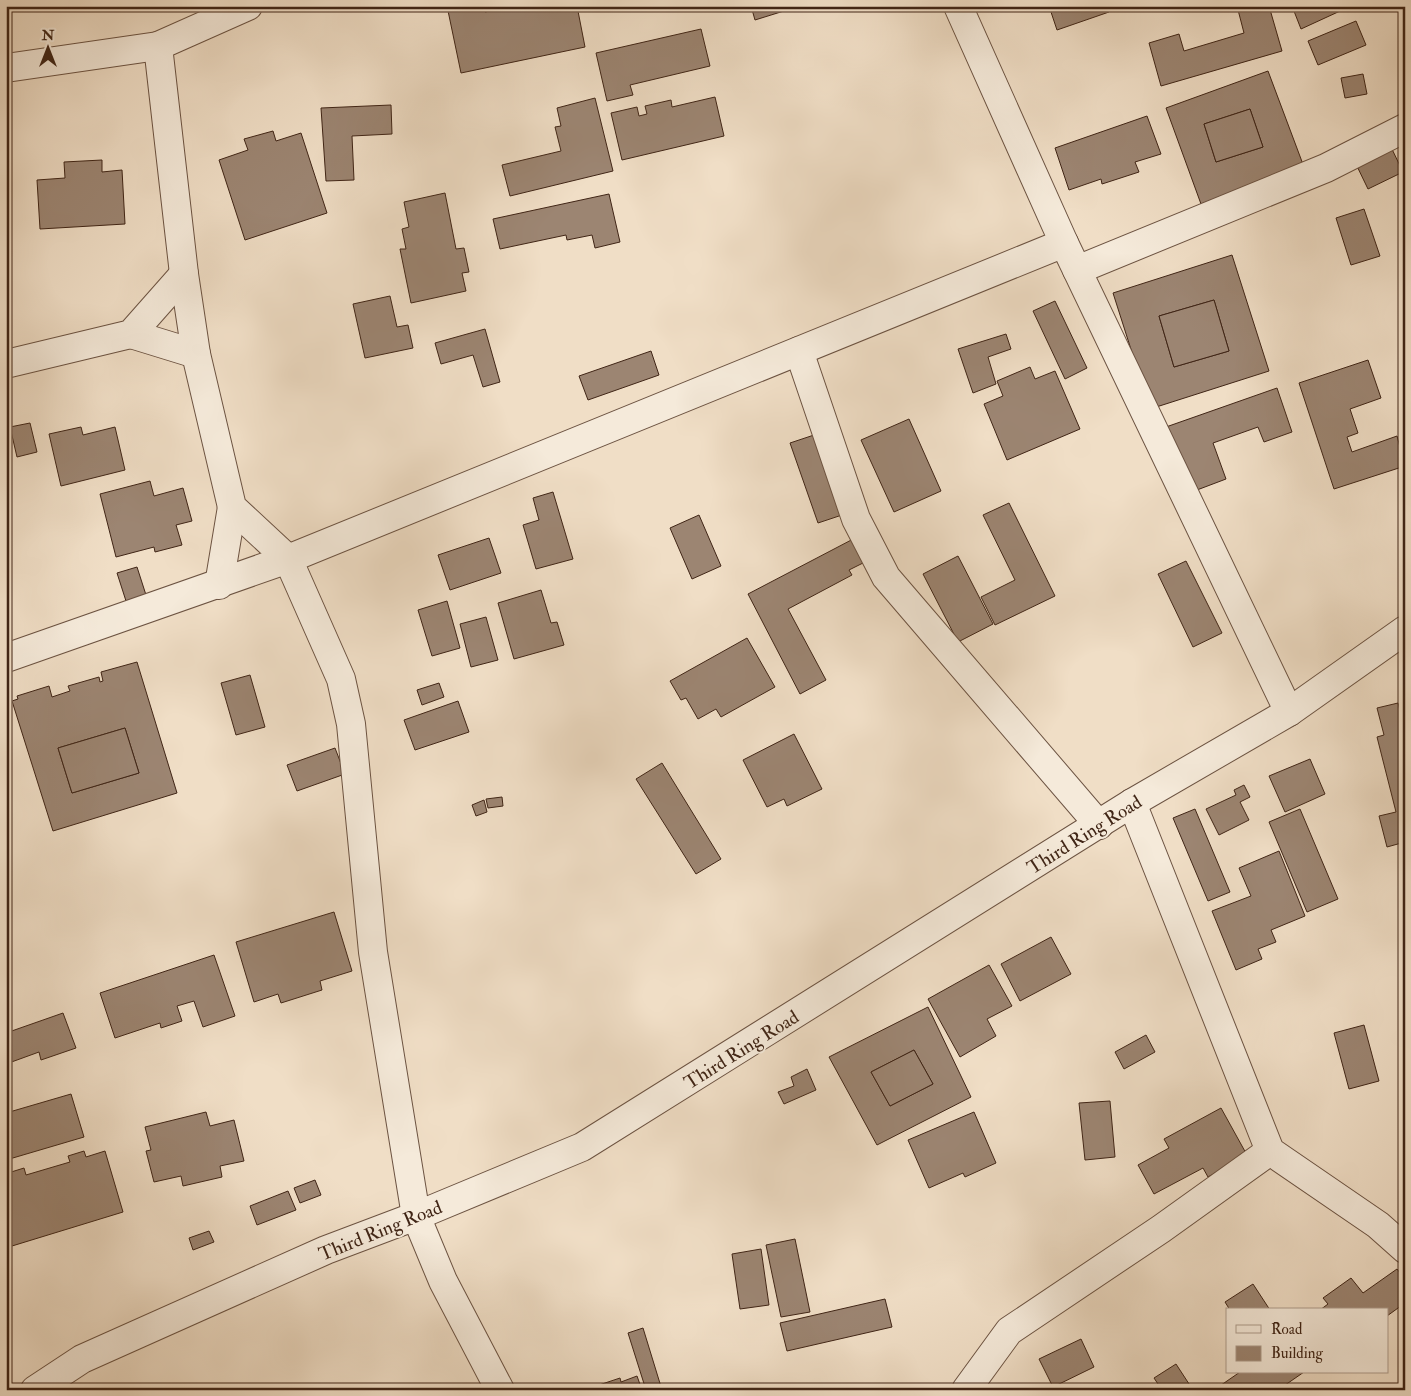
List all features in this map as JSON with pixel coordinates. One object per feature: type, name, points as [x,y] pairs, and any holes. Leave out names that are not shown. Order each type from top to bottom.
[{"type":"street","points":[[6,68],[158,46],[248,6]]},
{"type":"street","points":[[958,6],[1064,243],[1290,712]]},
{"type":"street","points":[[158,46],[184,274],[196,354],[232,507],[219,585]]},
{"type":"street","points":[[1077,270],[1326,168],[1405,128]]},
{"type":"street","points":[[6,658],[219,585],[288,559],[1064,243]]},
{"type":"street","points":[[131,334],[184,274]]},
{"type":"street","points":[[6,364],[131,334],[196,354]]},
{"type":"street","points":[[799,352],[856,519],[886,577],[1099,825]]},
{"type":"street","points":[[232,507],[288,559],[341,679],[351,724],[373,952],[416,1216],[443,1280],[500,1390]]},
{"type":"street","name":"Third Ring Road","points":[[35,1390],[91,1355],[326,1250],[416,1216],[582,1147],[1132,803],[1290,712],[1405,630]]},
{"type":"street","points":[[1132,803],[1270,1151],[1378,1225],[1405,1249]]},
{"type":"street","points":[[966,1390],[1009,1331],[1161,1229],[1270,1151]]},
{"type":"building","points":[[447,6],[484,6],[485,12],[504,8],[503,6],[577,6],[585,47],[461,73]]},
{"type":"building","points":[[484,6],[503,6],[504,8],[485,12]]},
{"type":"building","points":[[684,6],[702,6],[685,11]]},
{"type":"building","points":[[751,6],[800,6],[755,20]]},
{"type":"building","points":[[1049,6],[1107,6],[1109,12],[1057,30]]},
{"type":"building","points":[[1237,6],[1269,6],[1282,51],[1161,86],[1149,43],[1179,34],[1184,51],[1244,33]]},
{"type":"building","points":[[1292,6],[1351,6],[1301,29]]},
{"type":"building","points":[[1356,21],[1366,45],[1318,65],[1308,41]]},
{"type":"building","points":[[701,29],[710,66],[630,85],[633,95],[607,101],[596,53]]},
{"type":"building","points":[[1268,71],[1304,167],[1201,204],[1166,108]],"holes":[[[1250,109],[1263,147],[1216,162],[1204,124]]]},
{"type":"building","points":[[1363,74],[1367,94],[1345,98],[1341,78]]},
{"type":"building","points":[[715,97],[724,136],[622,160],[611,113],[637,107],[639,116],[647,114],[645,106],[671,100],[672,107]]},
{"type":"building","points":[[595,98],[613,171],[510,196],[502,165],[561,151],[555,127],[561,126],[557,108]]},
{"type":"building","points":[[391,105],[392,134],[352,136],[354,180],[326,181],[321,108]]},
{"type":"building","points":[[1250,109],[1263,147],[1216,162],[1204,124]]},
{"type":"building","points":[[1147,116],[1161,154],[1135,162],[1139,172],[1102,184],[1101,179],[1069,190],[1055,148]]},
{"type":"building","points":[[273,131],[276,141],[301,133],[327,213],[245,240],[219,160],[248,150],[244,139]]},
{"type":"building","points":[[1389,143],[1403,172],[1368,189],[1354,160]]},
{"type":"building","points":[[102,160],[102,172],[122,170],[125,224],[40,229],[37,180],[65,178],[64,162]]},
{"type":"building","points":[[445,193],[456,249],[464,248],[469,272],[462,273],[466,291],[411,303],[400,249],[406,249],[402,229],[409,227],[404,202]]},
{"type":"building","points":[[609,194],[620,242],[595,248],[592,235],[567,240],[566,235],[500,249],[493,219]]},
{"type":"building","points":[[1364,209],[1380,256],[1351,265],[1336,218]]},
{"type":"building","points":[[1232,255],[1269,371],[1150,409],[1113,293]],"holes":[[[1214,300],[1229,351],[1174,367],[1159,316]]]},
{"type":"building","points":[[390,296],[397,327],[408,325],[413,348],[365,358],[353,304]]},
{"type":"building","points":[[1214,300],[1229,351],[1174,367],[1159,316]]},
{"type":"building","points":[[1055,301],[1087,368],[1065,379],[1033,311]]},
{"type":"building","points":[[485,329],[500,382],[483,387],[473,355],[441,364],[435,343]]},
{"type":"building","points":[[1006,334],[1011,349],[988,357],[996,384],[973,393],[958,349]]},
{"type":"building","points":[[651,351],[659,375],[588,400],[579,376]]},
{"type":"building","points":[[1368,360],[1381,398],[1350,409],[1358,433],[1347,437],[1352,452],[1397,436],[1405,466],[1334,489],[1299,383]]},
{"type":"building","points":[[1030,367],[1035,379],[1055,371],[1080,429],[1007,460],[984,404],[1003,396],[997,381]]},
{"type":"building","points":[[1277,388],[1292,432],[1264,442],[1258,427],[1213,443],[1226,479],[1189,493],[1166,427]]},
{"type":"building","points":[[909,419],[941,491],[894,512],[861,440]]},
{"type":"building","points":[[30,423],[37,452],[17,457],[10,427]]},
{"type":"building","points":[[81,427],[83,435],[115,427],[125,470],[61,486],[49,434]]},
{"type":"building","points":[[814,435],[842,515],[818,523],[790,443]]},
{"type":"building","points":[[150,481],[154,496],[183,488],[192,521],[176,525],[182,545],[155,552],[154,547],[116,557],[100,494]]},
{"type":"building","points":[[553,492],[573,559],[536,569],[523,525],[539,520],[533,498]]},
{"type":"building","points":[[1009,503],[1055,596],[995,625],[981,597],[1015,580],[983,515]]},
{"type":"building","points":[[699,515],[721,566],[692,579],[670,528]]},
{"type":"building","points":[[857,537],[869,560],[849,570],[852,575],[788,609],[826,680],[800,694],[748,594]]},
{"type":"building","points":[[489,538],[501,573],[450,590],[438,555]]},
{"type":"building","points":[[958,556],[993,624],[958,642],[923,574]]},
{"type":"building","points":[[1186,561],[1222,633],[1193,647],[1158,574]]},
{"type":"building","points":[[137,567],[146,595],[126,601],[117,573]]},
{"type":"building","points":[[541,590],[551,623],[557,622],[564,645],[514,659],[498,603]]},
{"type":"building","points":[[447,601],[460,648],[432,656],[418,610]]},
{"type":"building","points":[[486,617],[498,660],[471,667],[460,624]]},
{"type":"building","points":[[747,638],[775,687],[721,717],[716,709],[698,719],[686,698],[681,700],[670,681]]},
{"type":"building","points":[[137,662],[177,793],[53,831],[12,701],[18,699],[17,696],[49,686],[52,697],[70,691],[68,686],[99,677],[100,682],[103,681],[101,672]],"holes":[[[125,728],[139,773],[72,793],[58,748]]]},
{"type":"building","points":[[250,675],[265,727],[236,735],[221,683]]},
{"type":"building","points":[[439,683],[444,697],[422,705],[417,690]]},
{"type":"building","points":[[458,701],[469,732],[415,750],[404,720]]},
{"type":"building","points":[[1398,703],[1405,730],[1405,842],[1387,847],[1379,816],[1396,812],[1377,737],[1384,735],[1377,708]]},
{"type":"building","points":[[125,728],[139,773],[72,793],[58,748]]},
{"type":"building","points":[[794,734],[822,789],[787,806],[784,799],[767,807],[743,760]]},
{"type":"building","points":[[335,748],[345,774],[297,791],[287,765]]},
{"type":"building","points":[[1310,759],[1325,794],[1285,812],[1269,776]]},
{"type":"building","points":[[662,763],[721,859],[696,874],[636,779]]},
{"type":"building","points":[[1244,785],[1250,797],[1240,802],[1249,820],[1219,835],[1206,809],[1236,795],[1234,790]]},
{"type":"building","points":[[502,797],[503,806],[488,808],[486,799]]},
{"type":"building","points":[[484,800],[487,812],[476,816],[472,805]]},
{"type":"building","points":[[1195,809],[1230,892],[1208,901],[1173,818]]},
{"type":"building","points":[[1300,809],[1338,899],[1307,912],[1269,822]]},
{"type":"building","points":[[1279,851],[1305,916],[1271,930],[1276,942],[1258,949],[1262,959],[1236,970],[1212,911],[1251,896],[1239,868]]},
{"type":"building","points":[[334,912],[352,971],[320,981],[322,990],[281,1003],[278,994],[254,1002],[236,942]]},
{"type":"building","points":[[1051,937],[1071,974],[1020,1001],[1001,964]]},
{"type":"building","points":[[214,955],[235,1016],[203,1027],[194,1001],[177,1006],[182,1021],[161,1028],[160,1023],[115,1038],[100,993]]},
{"type":"building","points":[[989,965],[1012,1006],[987,1019],[996,1036],[960,1057],[928,999]]},
{"type":"building","points":[[928,1007],[971,1097],[877,1145],[829,1057]],"holes":[[[914,1050],[933,1084],[890,1106],[871,1072]]]},
{"type":"building","points":[[63,1013],[76,1048],[41,1060],[39,1052],[6,1064],[6,1033]]},
{"type":"building","points":[[1364,1025],[1379,1081],[1349,1089],[1334,1033]]},
{"type":"building","points":[[1146,1035],[1155,1052],[1124,1069],[1115,1052]]},
{"type":"building","points":[[914,1050],[933,1084],[890,1106],[871,1072]]},
{"type":"building","points":[[807,1069],[816,1090],[784,1104],[778,1092],[794,1086],[791,1077]]},
{"type":"building","points":[[71,1094],[84,1137],[6,1160],[6,1113]]},
{"type":"building","points":[[1110,1101],[1115,1157],[1085,1160],[1079,1103]]},
{"type":"building","points":[[1221,1108],[1247,1155],[1208,1177],[1203,1168],[1154,1194],[1138,1165],[1169,1148],[1164,1139]]},
{"type":"building","points":[[206,1112],[210,1126],[234,1120],[244,1161],[220,1166],[222,1177],[183,1186],[181,1176],[154,1182],[146,1151],[151,1150],[145,1127]]},
{"type":"building","points":[[974,1112],[996,1163],[965,1177],[963,1173],[929,1188],[908,1140]]},
{"type":"building","points":[[84,1151],[86,1157],[105,1151],[123,1212],[12,1246],[6,1226],[6,1182],[10,1180],[8,1173],[24,1168],[26,1175],[70,1162],[68,1156]]},
{"type":"building","points":[[315,1180],[321,1195],[300,1203],[294,1188]]},
{"type":"building","points":[[288,1191],[296,1210],[257,1225],[250,1206]]},
{"type":"building","points":[[209,1231],[214,1242],[193,1250],[189,1238]]},
{"type":"building","points":[[795,1239],[810,1312],[781,1317],[766,1245]]},
{"type":"building","points":[[761,1249],[769,1305],[740,1309],[732,1254]]},
{"type":"building","points":[[1397,1269],[1405,1279],[1405,1303],[1388,1315],[1388,1308],[1323,1308],[1328,1304],[1323,1298],[1351,1278],[1363,1293]]},
{"type":"building","points":[[1253,1284],[1269,1308],[1229,1308],[1225,1302]]},
{"type":"building","points":[[885,1299],[892,1327],[787,1351],[780,1323]]},
{"type":"building","points":[[643,1328],[662,1390],[646,1390],[628,1333]]},
{"type":"building","points":[[1081,1339],[1094,1367],[1053,1387],[1039,1359]]},
{"type":"building","points":[[1176,1364],[1193,1390],[1162,1390],[1154,1378]]},
{"type":"building","points":[[1237,1374],[1301,1374],[1278,1390],[1214,1390]]},
{"type":"building","points":[[637,1376],[642,1390],[587,1389],[620,1378],[621,1382]]}]
